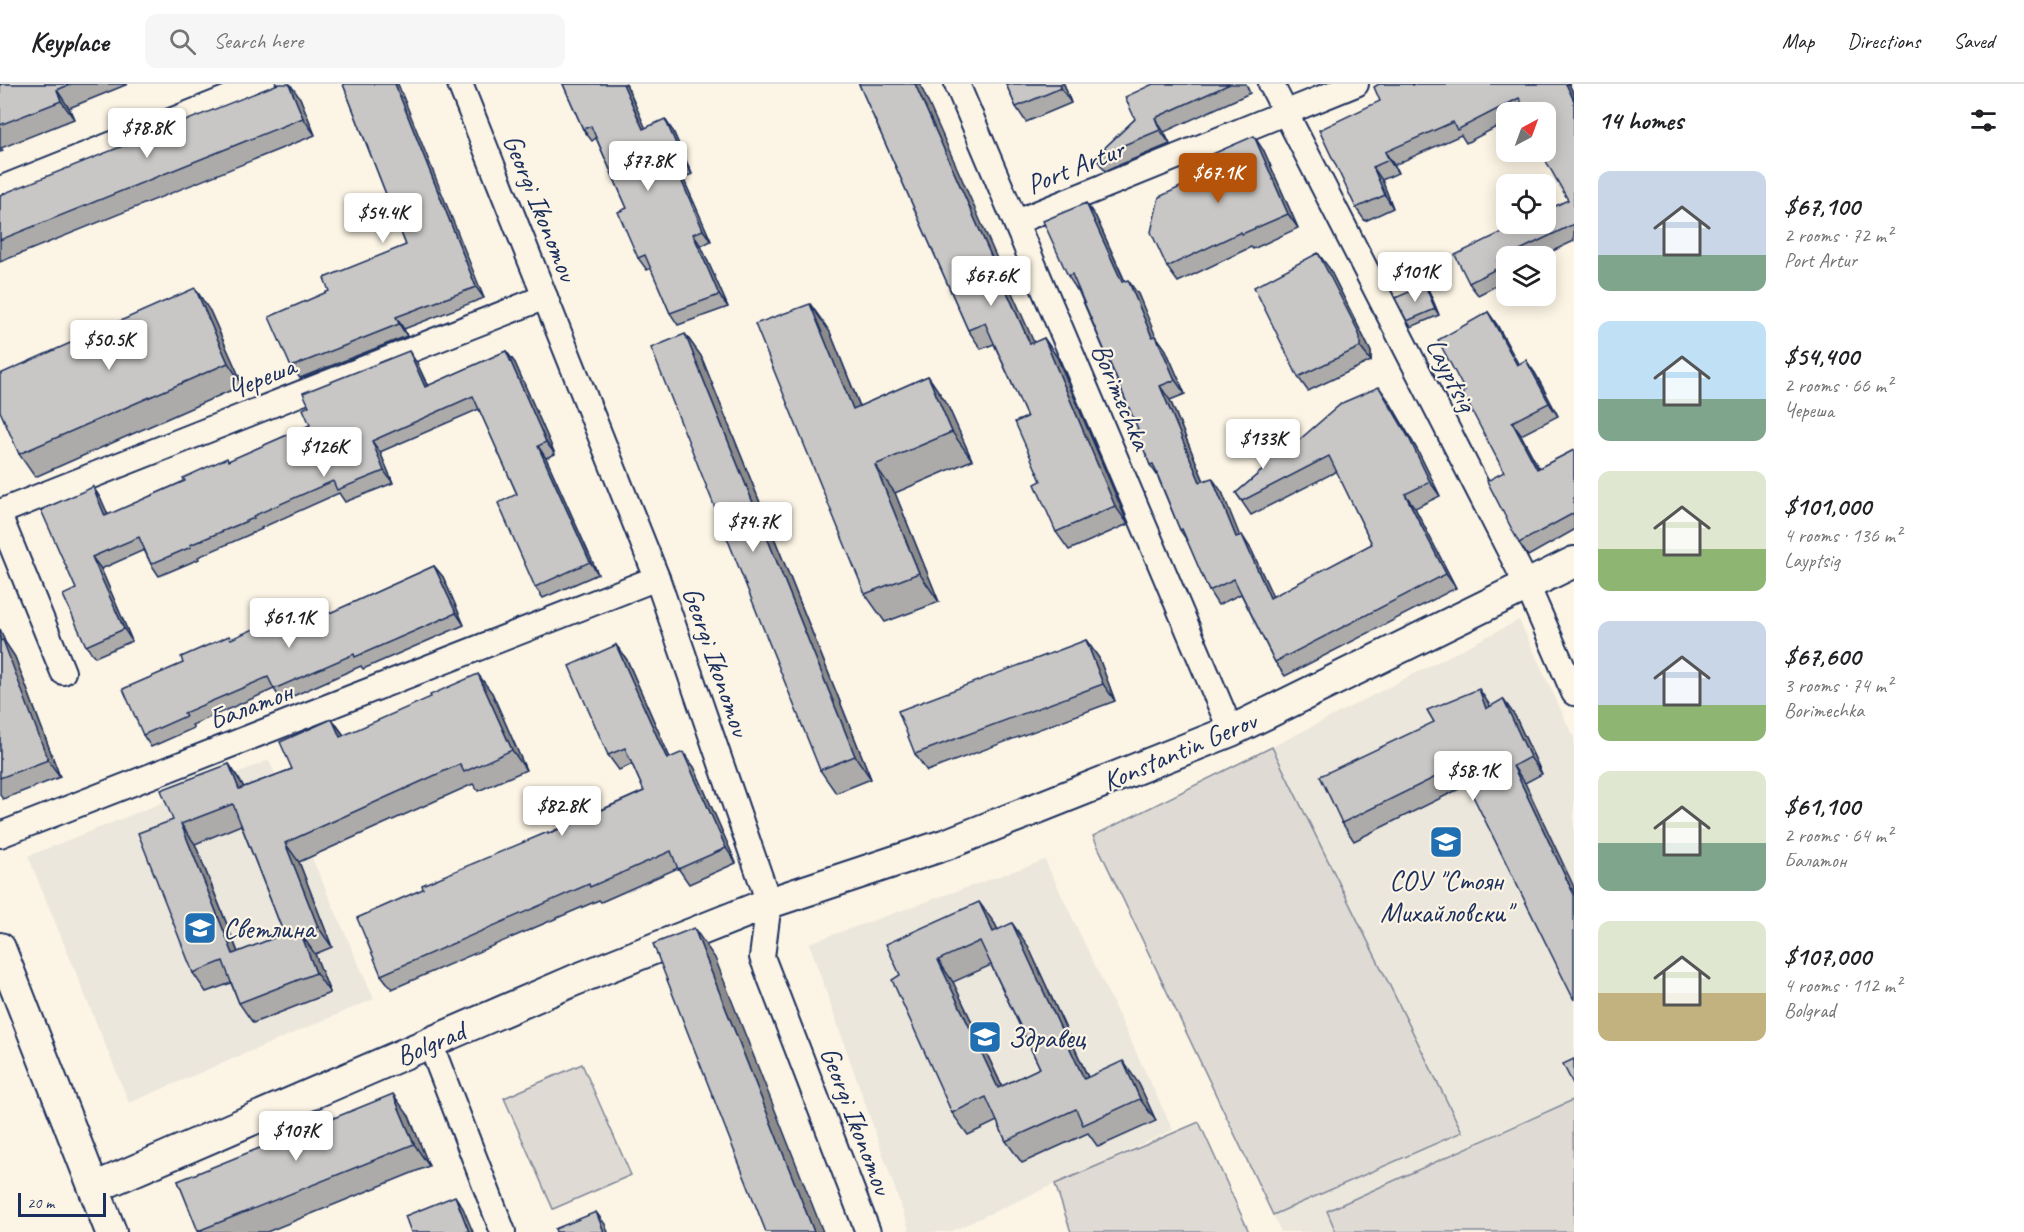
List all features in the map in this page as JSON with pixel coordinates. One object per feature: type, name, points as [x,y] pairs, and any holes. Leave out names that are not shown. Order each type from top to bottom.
[{"type":"street","points":[[0,189],[263,84]]},
{"type":"street","name":"Georgi Ikonomov","points":[[460,84],[657,578],[769,903],[762,957],[868,1232]]},
{"type":"street","name":"Borimechka","points":[[957,84],[1231,731]]},
{"type":"street","name":"Layptsig","points":[[1271,84],[1527,585],[1574,693]]},
{"type":"street","name":"Port Artur","points":[[1016,222],[1356,84]]},
{"type":"street","name":"Череша","points":[[0,512],[545,297]]},
{"type":"street","points":[[0,517],[63,672]]},
{"type":"street","name":"Konstantin Gerov","points":[[769,903],[947,844],[1231,731],[1574,562]]},
{"type":"street","name":"Балатон","points":[[0,835],[657,578]]},
{"type":"street","name":"Bolgrad","points":[[94,1188],[575,980],[769,903]]},
{"type":"street","points":[[0,948],[111,1232]]},
{"type":"street","points":[[430,1043],[503,1232]]},
{"type":"shaded area","name":"СОУ \"Стоян Михайловски\"","points":[[1519,620],[1574,738],[1574,1103],[1573,1101],[1327,1210],[1336,1232],[1281,1232],[1273,1215],[1462,1132],[1272,747]]},
{"type":"shaded area","points":[[1272,747],[1462,1132],[1273,1215],[1093,836]]},
{"type":"shaded area","name":"Светлина","points":[[269,760],[374,999],[129,1103],[28,856]]},
{"type":"shaded area","name":"Здравец","points":[[1045,860],[1173,1130],[950,1232],[910,1232],[809,943]]},
{"type":"shaded area","points":[[582,1064],[631,1175],[553,1209],[504,1098]]},
{"type":"shaded area","points":[[1573,1100],[1574,1232],[1336,1232],[1327,1211]]},
{"type":"shaded area","points":[[1199,1122],[1249,1232],[1071,1232],[1055,1184]]},
{"type":"building","points":[[0,84],[71,84],[57,90],[61,101],[0,125]]},
{"type":"building","points":[[278,84],[289,84],[303,118],[0,240],[0,195]]},
{"type":"building","points":[[343,84],[395,84],[476,287],[396,317],[399,324],[291,367],[269,317],[329,291],[324,278],[406,245]]},
{"type":"building","points":[[563,84],[623,84],[643,129],[665,119],[684,162],[675,166],[703,230],[693,234],[719,295],[670,313],[645,255],[638,258],[618,212],[627,208],[591,126],[583,129]]},
{"type":"building","points":[[859,84],[915,84],[1030,344],[1044,338],[1115,506],[1056,532],[1035,484],[1041,481],[1015,422],[1027,417],[985,323],[968,330]]},
{"type":"building","points":[[1006,84],[1060,84],[1061,88],[1016,107]]},
{"type":"building","points":[[1153,84],[1230,84],[1155,118],[1160,130],[1095,157],[1135,119],[1125,97]]},
{"type":"building","points":[[1379,84],[1566,84],[1574,101],[1574,224],[1556,233],[1556,206],[1568,200],[1556,179],[1556,174],[1553,174],[1547,162],[1556,162],[1556,102],[1521,102],[1519,98],[1511,102],[1496,102],[1496,110],[1457,130],[1453,122],[1385,152],[1389,160],[1373,167],[1385,195],[1356,208],[1319,130],[1380,101],[1374,87]]},
{"type":"building","points":[[1254,136],[1288,214],[1242,234],[1241,232],[1167,267],[1151,232],[1159,197],[1214,171],[1208,156]]},
{"type":"building","points":[[1086,203],[1122,282],[1128,280],[1152,337],[1156,336],[1175,380],[1160,386],[1200,482],[1212,478],[1236,537],[1242,535],[1270,598],[1372,544],[1329,456],[1242,501],[1236,493],[1265,468],[1252,442],[1273,433],[1284,453],[1342,403],[1379,387],[1409,438],[1430,482],[1405,494],[1446,574],[1275,662],[1234,579],[1209,591],[1182,529],[1180,530],[1153,464],[1150,465],[1136,430],[1138,429],[1072,274],[1068,276],[1043,221]]},
{"type":"building","points":[[1498,234],[1553,234],[1528,246],[1496,246],[1496,269],[1469,283],[1455,255]]},
{"type":"building","points":[[1318,253],[1358,331],[1360,347],[1298,377],[1254,287]]},
{"type":"building","points":[[1425,285],[1435,309],[1407,321],[1395,298]]},
{"type":"building","points":[[195,288],[228,363],[19,454],[0,411],[0,374]]},
{"type":"building","points":[[810,304],[853,409],[928,376],[952,432],[875,465],[919,573],[865,594],[755,324]]},
{"type":"building","points":[[1488,312],[1517,365],[1526,360],[1549,403],[1512,422],[1537,469],[1574,450],[1574,513],[1519,543],[1487,481],[1504,472],[1438,340]]},
{"type":"building","points":[[685,334],[855,756],[820,770],[651,348]]},
{"type":"building","points":[[409,351],[425,387],[506,351],[546,442],[538,446],[590,562],[535,587],[498,503],[517,494],[473,396],[372,441],[384,471],[337,490],[333,481],[151,564],[139,537],[92,557],[124,629],[86,646],[63,595],[76,589],[41,510],[93,487],[105,516],[185,481],[183,478],[227,458],[228,461],[310,425],[303,409],[309,406],[303,393]]},
{"type":"building","points":[[434,566],[456,613],[274,689],[268,677],[184,713],[186,716],[143,735],[123,689],[183,663],[181,657],[229,636],[231,639],[295,611],[301,626]]},
{"type":"building","points":[[3,640],[48,760],[0,778],[0,641]]},
{"type":"building","points":[[1086,640],[1103,684],[915,754],[898,711]]},
{"type":"building","points":[[616,645],[667,759],[683,752],[726,848],[678,869],[671,851],[590,887],[589,884],[381,975],[357,918],[423,889],[422,885],[548,832],[548,834],[644,791],[625,748],[608,755],[569,666]]},
{"type":"building","points":[[478,674],[512,750],[464,772],[460,764],[285,843],[318,927],[301,934],[316,973],[239,1003],[223,961],[193,973],[138,833],[173,820],[161,790],[229,764],[239,789],[292,769],[280,742],[332,719],[340,737],[431,697],[430,695]],"holes":[[[233,804],[284,934],[233,954],[181,824]]]},
{"type":"building","points":[[1479,689],[1486,709],[1503,699],[1530,757],[1513,766],[1574,895],[1574,1000],[1458,766],[1342,823],[1320,776],[1434,722],[1427,710]]},
{"type":"building","points":[[979,902],[993,932],[1012,923],[1084,1079],[1123,1061],[1140,1099],[1083,1125],[1076,1109],[1006,1141],[986,1097],[952,1113],[892,980],[900,975],[886,944]],"holes":[[[980,941],[1040,1068],[998,1088],[938,960]]]},
{"type":"building","points":[[694,928],[814,1232],[766,1232],[653,944]]},
{"type":"building","points":[[1574,1059],[1574,1086],[1563,1064]]},
{"type":"building","points":[[393,1094],[414,1144],[198,1231],[178,1181]]},
{"type":"building","points":[[455,1196],[469,1232],[411,1232],[405,1216]]},
{"type":"building","points":[[596,1212],[604,1232],[556,1232],[555,1229]]},
{"type":"place","name":"СОУ \"Стоян Михайловски\"","points":[[1446,842]]},
{"type":"place","name":"Светлина","points":[[200,928]]},
{"type":"place","name":"Здравец","points":[[985,1037]]}]
